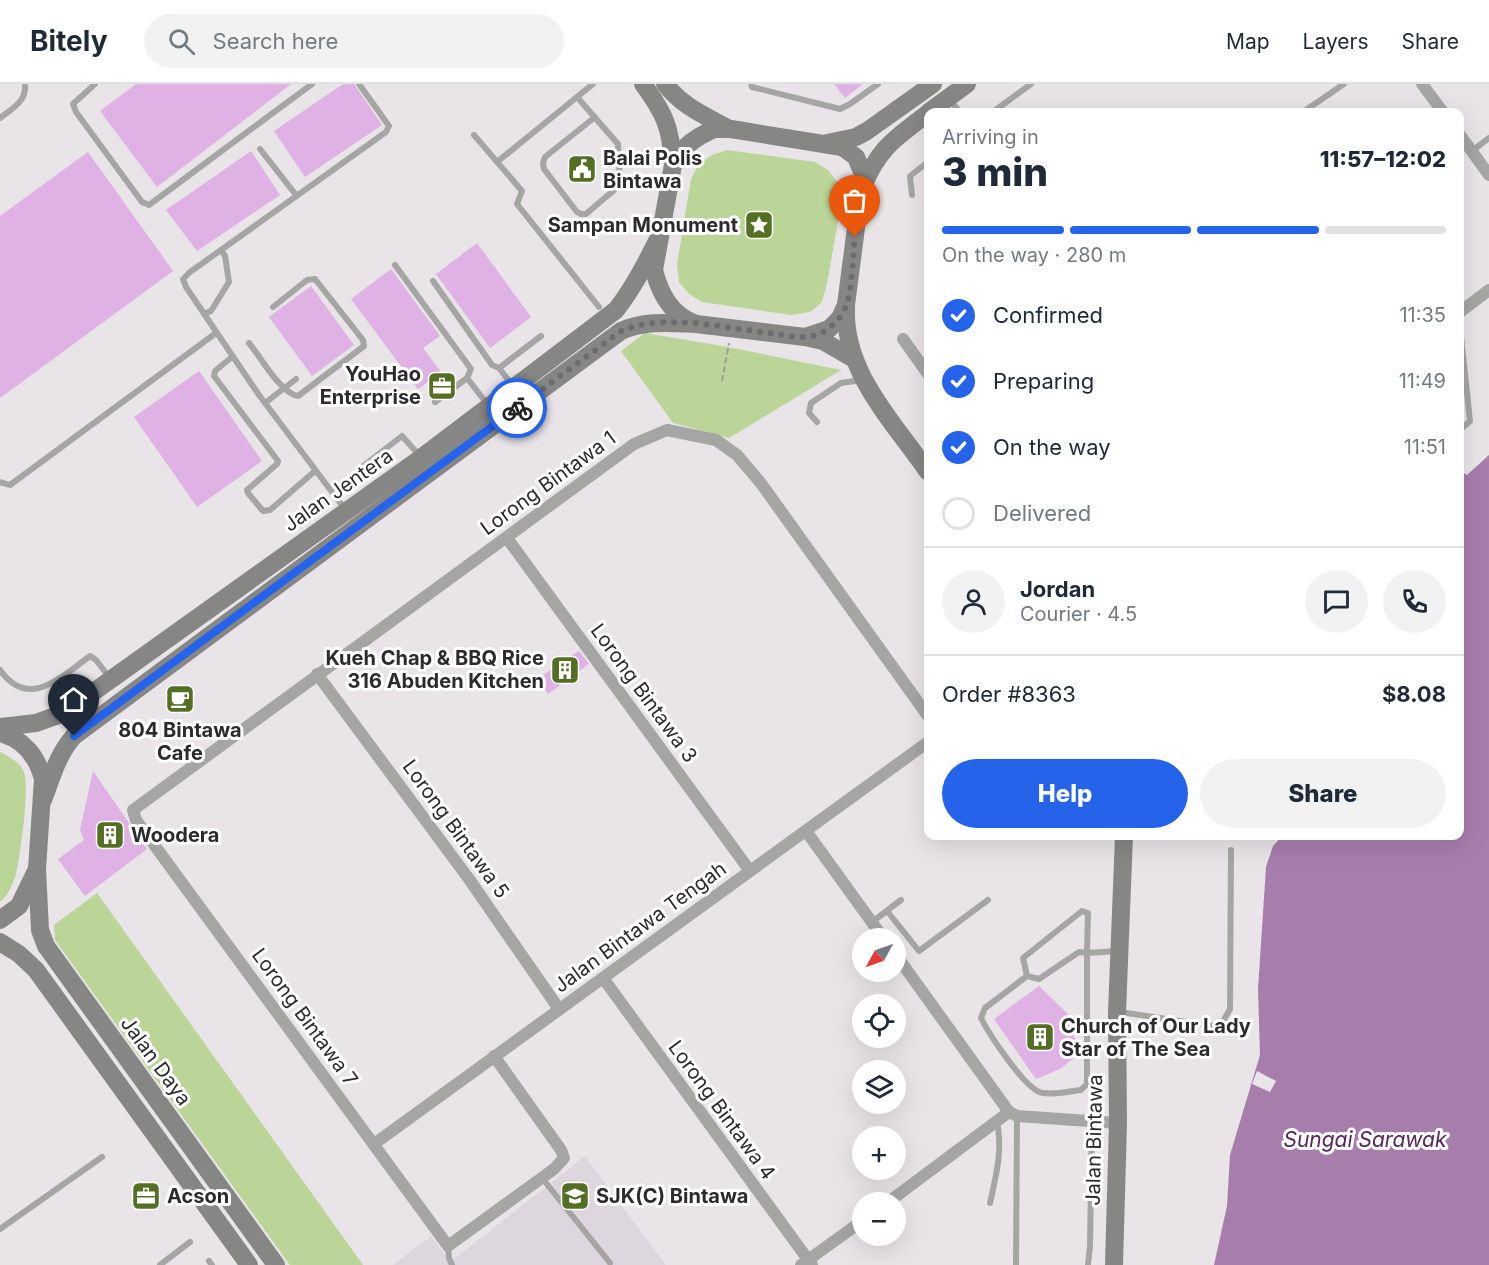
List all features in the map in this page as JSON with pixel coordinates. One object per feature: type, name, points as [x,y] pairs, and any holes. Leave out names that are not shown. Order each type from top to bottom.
[{"type":"street","points":[[643,84],[662,111],[670,130],[673,165]]},
{"type":"street","points":[[665,84],[692,110],[731,129]]},
{"type":"street","points":[[937,108],[967,84]]},
{"type":"street","points":[[1422,84],[1440,108]]},
{"type":"street","points":[[822,144],[856,137],[867,131],[925,86]]},
{"type":"street","points":[[861,192],[875,160],[887,145],[924,118]]},
{"type":"street","points":[[696,324],[685,320],[664,299],[657,286],[654,270],[673,165],[678,154],[690,142],[714,129],[731,129],[842,147],[856,157],[863,174],[846,305],[847,333],[854,360],[863,380],[924,466]]},
{"type":"street","points":[[1464,141],[1489,175]]},
{"type":"street","name":"Jalan Jentera","points":[[0,727],[36,723],[64,713],[421,458],[616,310],[647,263],[660,235]]},
{"type":"street","points":[[1464,309],[1489,290]]},
{"type":"street","points":[[805,338],[830,329],[840,318],[846,305]]},
{"type":"street","name":"Jalan Jentera","points":[[43,800],[56,763],[63,749],[74,736],[621,331],[649,322],[732,328],[823,341],[854,360]]},
{"type":"street","points":[[903,339],[924,368]]},
{"type":"street","name":"Lorong Bintawa 1","points":[[133,810],[634,444],[667,430],[716,440],[737,455],[760,482],[924,710]]},
{"type":"street","name":"Lorong Bintawa 3","points":[[507,538],[750,871]]},
{"type":"street","name":"Lorong Bintawa 5","points":[[318,674],[469,879],[559,1010]]},
{"type":"street","points":[[0,732],[10,735],[29,750],[40,767],[43,779],[37,869],[19,906],[0,920]]},
{"type":"street","name":"Jalan Bintawa Tengah","points":[[374,1144],[924,745]]},
{"type":"street","name":"Lorong Bintawa 7","points":[[133,810],[136,820],[448,1246]]},
{"type":"street","points":[[806,831],[876,928]]},
{"type":"street","name":"Jalan Bintawa","points":[[1114,1265],[1118,1123],[1117,1012],[1124,840]]},
{"type":"street","name":"Jalan Daya","points":[[37,869],[40,930],[46,946],[276,1265]]},
{"type":"street","points":[[0,942],[36,970],[249,1265]]},
{"type":"street","points":[[906,969],[1013,1114]]},
{"type":"street","name":"Lorong Bintawa 4","points":[[603,978],[807,1263]]},
{"type":"street","points":[[448,1246],[542,1178],[564,1158],[561,1150],[494,1056]]},
{"type":"street","points":[[155,1098],[163,1120],[164,1132],[160,1143]]},
{"type":"street","points":[[902,1192],[997,1122],[1013,1114],[1118,1123]]},
{"type":"street","points":[[807,1263],[852,1229]]},
{"type":"lane","points":[[0,118],[24,97],[25,84]]},
{"type":"lane","points":[[95,84],[73,104],[76,112],[142,202],[149,205],[312,84]]},
{"type":"lane","points":[[347,511],[232,357],[183,279],[386,132],[389,126],[359,84]]},
{"type":"lane","points":[[497,162],[593,84]]},
{"type":"lane","points":[[751,84],[752,87],[840,109],[878,84]]},
{"type":"lane","points":[[998,108],[1031,84]]},
{"type":"lane","points":[[1309,108],[1344,84]]},
{"type":"lane","points":[[577,97],[595,117],[618,144],[620,185],[586,214],[581,214],[544,170],[543,163],[545,157],[595,117]]},
{"type":"lane","points":[[948,98],[957,108]]},
{"type":"lane","points":[[474,135],[522,190],[517,204],[598,307]]},
{"type":"lane","points":[[1472,152],[1489,138]]},
{"type":"lane","points":[[260,149],[296,195]]},
{"type":"lane","points":[[912,195],[910,176],[924,165]]},
{"type":"lane","points":[[204,314],[211,311],[229,282],[225,256],[221,250]]},
{"type":"lane","points":[[395,265],[471,369],[467,378],[435,402]]},
{"type":"lane","points":[[249,342],[284,389],[298,396],[364,346],[363,340],[315,279],[307,280],[273,307]]},
{"type":"lane","points":[[433,281],[492,365],[499,368],[514,387]]},
{"type":"lane","points":[[0,482],[10,485],[216,333]]},
{"type":"lane","points":[[499,368],[541,336]]},
{"type":"lane","points":[[232,357],[215,371],[214,376],[278,461],[247,490],[248,493],[263,511],[270,510],[315,471]]},
{"type":"lane","points":[[1464,365],[1470,421],[1464,426]]},
{"type":"lane","points":[[467,378],[489,406]]},
{"type":"lane","points":[[265,403],[296,380]]},
{"type":"lane","points":[[817,422],[809,413],[811,403],[841,382],[863,380]]},
{"type":"lane","points":[[362,467],[402,436],[421,458]]},
{"type":"lane","points":[[0,670],[7,680],[21,688],[40,690],[90,656],[96,660],[111,680]]},
{"type":"lane","points":[[1117,1012],[1220,1027],[1230,1009],[1231,850]]},
{"type":"lane","points":[[872,922],[901,900]]},
{"type":"lane","points":[[887,911],[919,951],[988,900]]},
{"type":"lane","points":[[1085,910],[1088,913],[1087,1084],[1081,1090],[1043,1093],[1029,1087],[987,1030],[981,1018],[984,1008],[1027,976],[1023,958],[1085,910]]},
{"type":"lane","points":[[1027,976],[1039,979],[1079,952],[1119,951]]},
{"type":"lane","points":[[1013,1114],[1016,1265]]},
{"type":"lane","points":[[1088,1265],[1092,1121]]},
{"type":"lane","points":[[990,1203],[1000,1138],[997,1122]]},
{"type":"lane","points":[[0,1229],[102,1156]]},
{"type":"lane","points":[[542,1178],[610,1263]]},
{"type":"lane","points":[[160,1265],[190,1242]]},
{"type":"lane","points":[[448,1246],[452,1265]]},
{"type":"path","points":[[722,381],[732,328]]},
{"type":"shaded area","name":"SJK(C) Bintawa","points":[[585,1156],[666,1265],[393,1265],[431,1236],[450,1262]]},
{"type":"green space","points":[[727,150],[815,162],[828,170],[838,183],[841,204],[827,284],[822,302],[810,312],[791,315],[702,302],[689,294],[679,282],[677,265],[691,179],[698,165],[712,155]]},
{"type":"green space","points":[[645,333],[841,370],[729,438],[673,423],[621,351]]},
{"type":"green space","points":[[0,752],[14,760],[24,772],[26,792],[16,874],[10,890],[0,902]]},
{"type":"green space","points":[[97,893],[363,1265],[290,1265],[55,940],[54,925]]},
{"type":"water","name":"Sungai Sarawak","points":[[1489,455],[1489,1265],[1214,1265],[1227,1206],[1230,1155],[1260,1055],[1258,989],[1266,867],[1273,846],[1278,840],[1464,840],[1464,473],[1467,475]]},
{"type":"pier","points":[[1257,1071],[1276,1081],[1270,1092],[1252,1084]]},
{"type":"building","points":[[136,84],[291,84],[157,187],[100,111]]},
{"type":"building","points":[[343,84],[354,84],[382,125],[305,177],[274,131]]},
{"type":"building","points":[[834,84],[863,84],[845,98]]},
{"type":"building","points":[[251,151],[280,195],[197,251],[166,210]]},
{"type":"building","points":[[88,152],[173,271],[0,398],[0,216]]},
{"type":"building","points":[[477,243],[531,317],[490,348],[436,274]]},
{"type":"building","points":[[391,269],[440,336],[423,348],[441,372],[418,389],[351,299]]},
{"type":"building","points":[[311,286],[354,345],[312,376],[269,317]]},
{"type":"building","points":[[199,371],[262,461],[197,507],[134,417]]},
{"type":"building","name":"Kueh Chap & BBQ Rice 316 Abuden Kitchen","points":[[579,651],[589,664],[548,694],[537,679]]},
{"type":"building","name":"Woodera","points":[[93,771],[147,849],[85,896],[58,859],[84,840],[80,830]]},
{"type":"building","name":"Church of Our Lady Star of The Sea","points":[[1039,986],[1068,1014],[1079,1054],[1060,1069],[1036,1079],[994,1019]]},
{"type":"way so far","points":[[517,408],[621,331],[635,325],[649,322],[696,324],[805,338],[830,329],[840,318],[846,305],[855,237]]},
{"type":"place","name":"Balai Polis Bintawa","points":[[582,169]]},
{"type":"place","name":"Sampan Monument","points":[[759,225]]},
{"type":"place","name":"YouHao Enterprise","points":[[442,386]]},
{"type":"place","name":"Kueh Chap & BBQ Rice 316 Abuden Kitchen","points":[[565,670]]},
{"type":"place","name":"804 Bintawa Cafe","points":[[180,699]]},
{"type":"place","name":"Woodera","points":[[110,835]]},
{"type":"place","name":"Church of Our Lady Star of The Sea","points":[[1040,1037]]},
{"type":"place","name":"Acson","points":[[146,1196]]},
{"type":"place","name":"SJK(C) Bintawa","points":[[575,1196]]},
{"type":"route","points":[[74,736],[517,408]]}]
